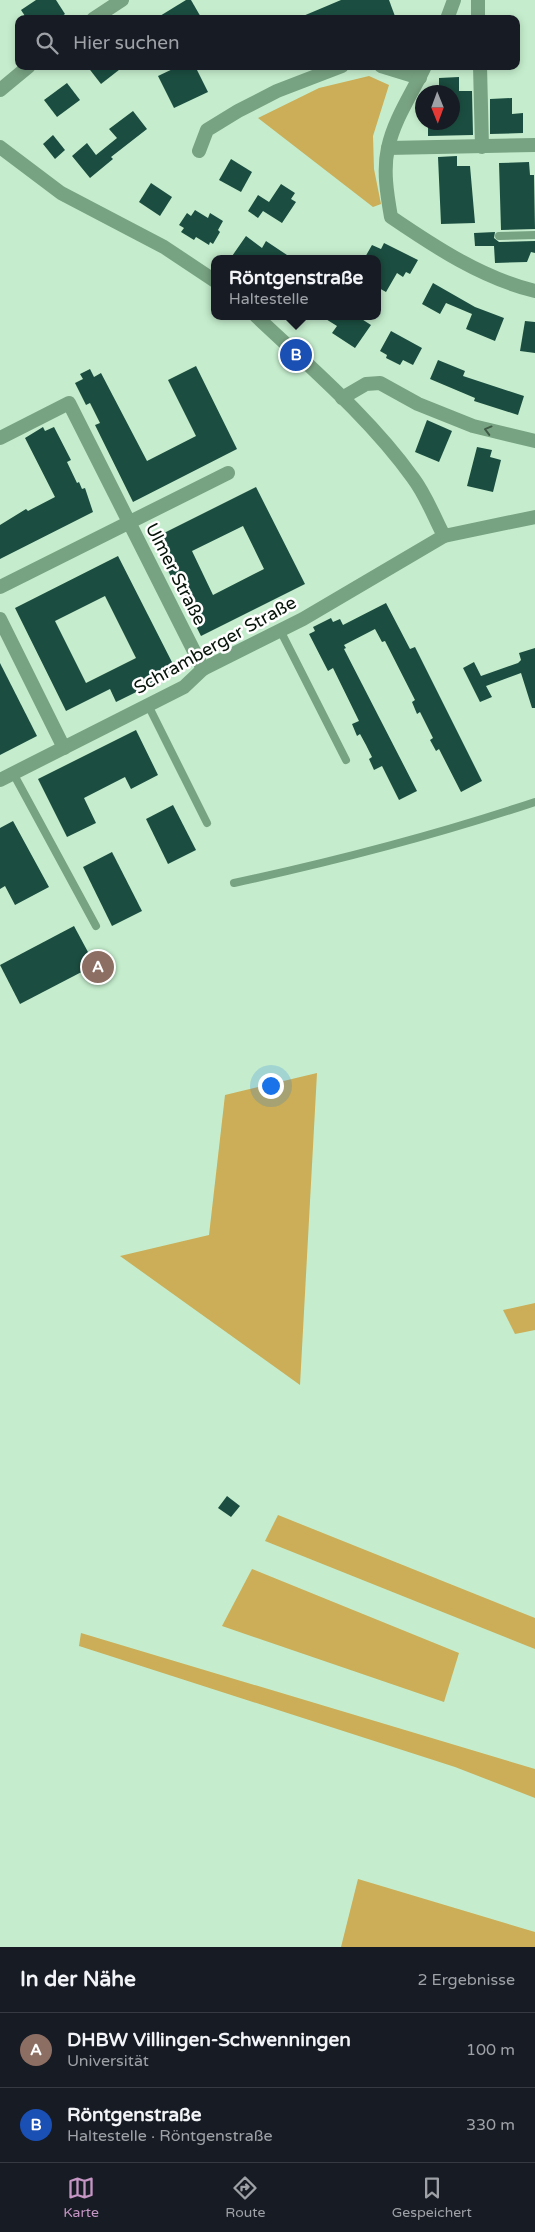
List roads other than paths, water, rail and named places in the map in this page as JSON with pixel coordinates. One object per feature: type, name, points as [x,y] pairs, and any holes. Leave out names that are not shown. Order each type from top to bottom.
[{"type":"street","points":[[99,15],[122,0]]},
{"type":"street","points":[[448,15],[454,0]]},
{"type":"street","points":[[478,0],[478,15]]},
{"type":"street","points":[[0,90],[24,70]]},
{"type":"street","points":[[199,151],[207,130],[238,111],[277,91],[332,70]]},
{"type":"street","points":[[408,70],[422,72],[395,127],[388,148],[385,182],[391,217],[427,242],[476,269],[516,286],[535,291]]},
{"type":"street","points":[[480,70],[482,147]]},
{"type":"street","points":[[388,148],[535,145]]},
{"type":"street","points":[[0,147],[61,193],[164,247],[211,278]]},
{"type":"street","points":[[260,320],[342,398],[383,441],[414,479],[444,536]]},
{"type":"street","points":[[342,398],[366,384],[380,383],[418,404],[473,426],[535,441]]},
{"type":"street","name":"Ulmer Straße","points":[[0,438],[69,403],[203,670]]},
{"type":"street","name":"Ulmer Straße","points":[[129,523],[228,473]]},
{"type":"street","name":"Schramberger Straße","points":[[0,780],[184,687],[203,670],[280,630],[444,536],[535,517]]},
{"type":"street","points":[[0,587],[129,523]]},
{"type":"street","points":[[0,619],[64,748]]},
{"type":"lane","points":[[499,236],[535,235]]},
{"type":"lane","points":[[280,630],[346,760]]},
{"type":"lane","points":[[148,705],[207,823]]},
{"type":"lane","points":[[13,773],[96,926]]},
{"type":"lane","points":[[234,883],[320,864],[455,828],[535,802]]},
{"type":"place","name":"Röntgenstraße","points":[[296,355]]},
{"type":"place","name":"DHBW Villingen-Schwenningen","points":[[98,967]]}]
